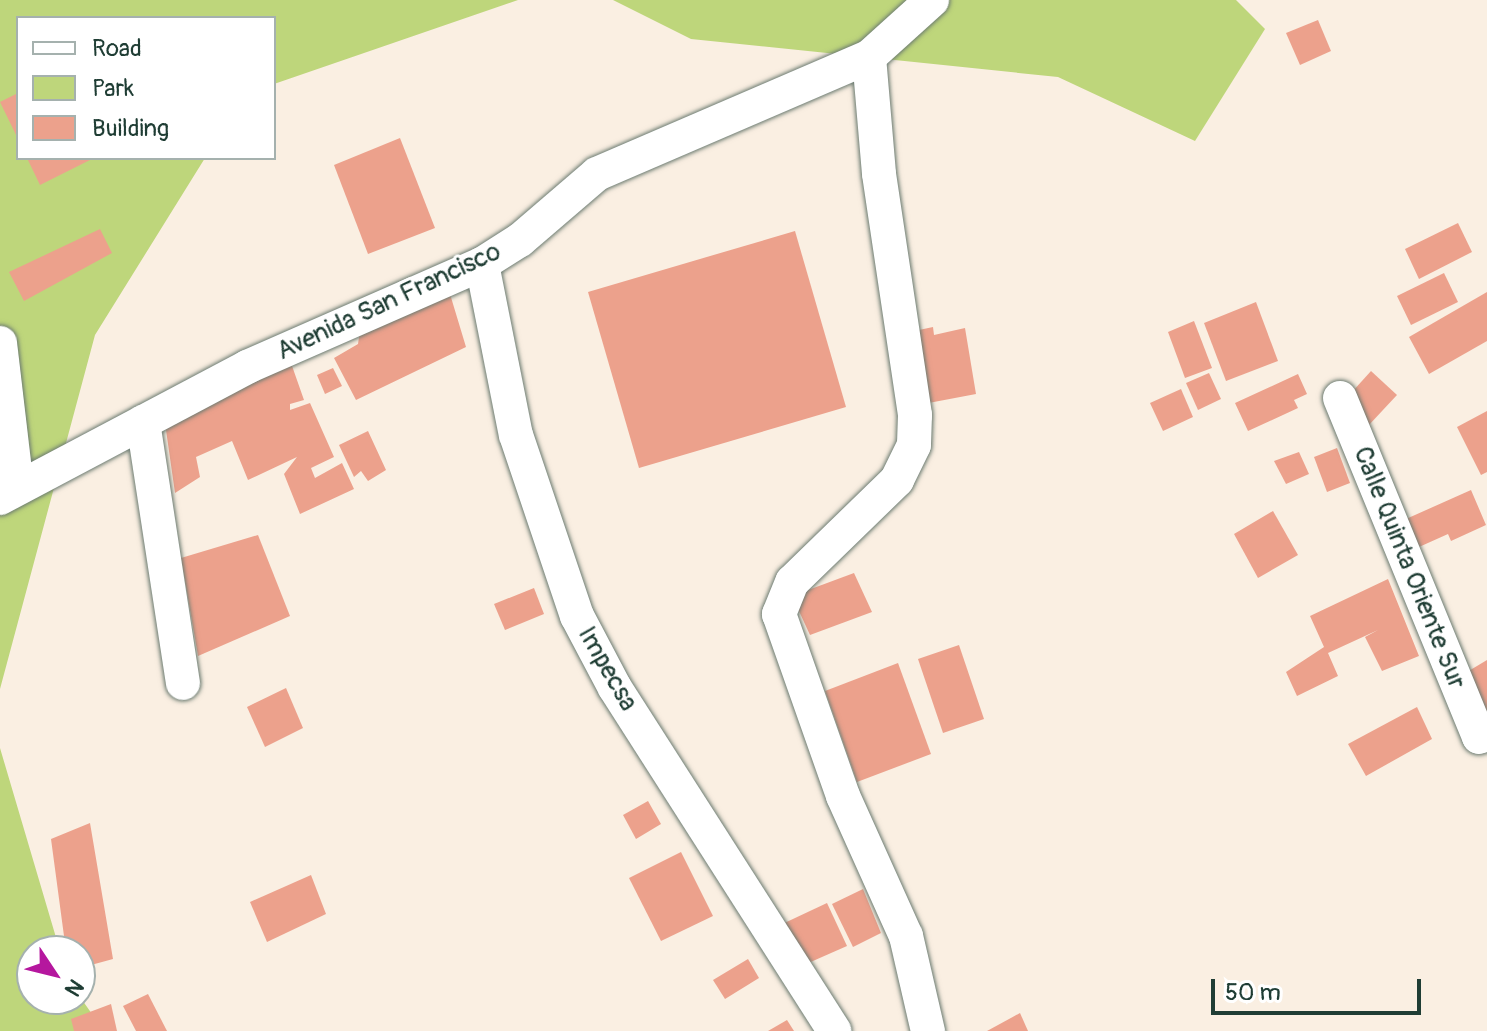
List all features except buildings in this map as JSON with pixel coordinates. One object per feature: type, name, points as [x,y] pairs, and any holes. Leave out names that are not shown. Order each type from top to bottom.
[{"type":"street","name":"Avenida San Francisco","points":[[8,493],[247,367],[482,264],[520,240],[597,174],[869,57],[932,0]]},
{"type":"street","points":[[869,57],[879,174],[915,415],[914,445],[897,480],[792,582],[779,614],[843,796],[906,936],[928,1031]]},
{"type":"street","name":"Impecsa","points":[[482,264],[516,435],[577,616],[615,688],[834,1031]]},
{"type":"street","points":[[0,343],[8,493]]},
{"type":"street","name":"Calle Quinta Oriente Sur","points":[[1340,398],[1483,735]]},
{"type":"street","points":[[143,422],[183,683]]},
{"type":"green space","points":[[0,0],[518,0],[276,83],[276,16],[16,16],[16,160],[204,160],[95,335],[0,689]]},
{"type":"green space","points":[[613,0],[1236,0],[1265,29],[1195,141],[1058,77],[691,39]]},
{"type":"green space","points":[[0,748],[55,935],[16,935],[16,1015],[93,1015],[104,1031],[0,1031]]}]
